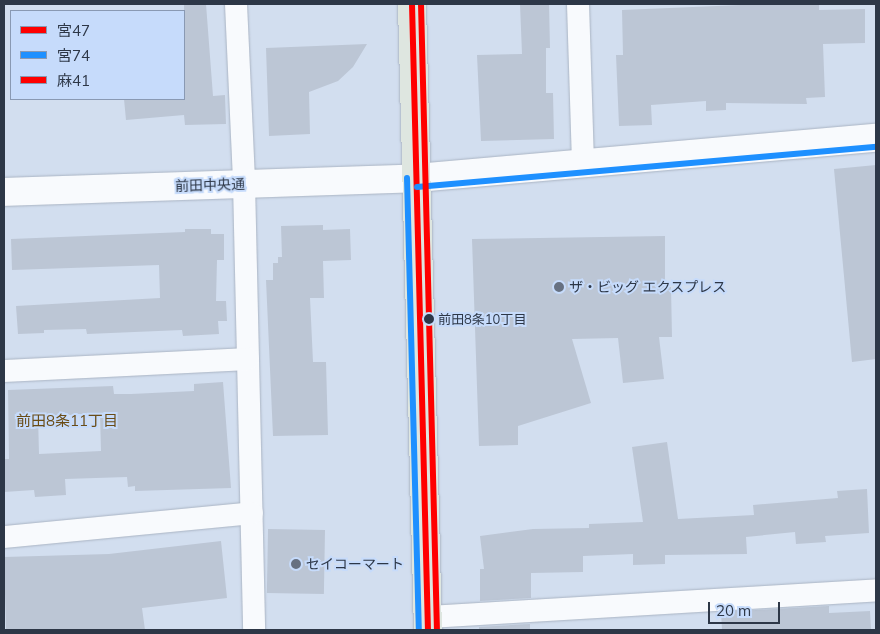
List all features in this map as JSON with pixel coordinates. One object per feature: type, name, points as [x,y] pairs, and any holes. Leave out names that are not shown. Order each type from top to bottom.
[{"type":"main road","points":[[412,4],[427,623]]},
{"type":"street","points":[[236,4],[244,183],[254,630]]},
{"type":"street","points":[[578,4],[583,164]]},
{"type":"street","name":"前田中央通","points":[[4,192],[416,178],[876,138]]},
{"type":"street","points":[[4,371],[248,360]]},
{"type":"street","points":[[4,537],[252,513]]},
{"type":"street","points":[[427,623],[876,590]]},
{"type":"building","points":[[184,4],[206,4],[213,96],[225,95],[226,124],[185,125],[184,115],[126,120],[124,100],[185,100]]},
{"type":"building","points":[[520,4],[549,4],[550,48],[546,48],[546,93],[553,93],[554,139],[481,141],[477,55],[522,54]]},
{"type":"building","points":[[767,4],[819,4],[819,10],[865,9],[865,43],[823,44],[825,97],[806,98],[807,104],[726,103],[726,110],[706,111],[706,101],[651,105],[652,125],[619,126],[616,55],[623,55],[622,10]]},
{"type":"building","points":[[367,44],[353,67],[338,81],[309,92],[310,134],[269,136],[266,48]]},
{"type":"building","points":[[876,165],[876,359],[852,362],[834,169]]},
{"type":"building","points":[[323,225],[323,230],[350,229],[351,260],[323,261],[324,298],[310,298],[313,362],[326,362],[328,435],[273,436],[266,280],[273,280],[273,263],[278,263],[278,257],[282,257],[281,226]]},
{"type":"building","points":[[185,229],[211,229],[211,234],[224,234],[224,260],[217,260],[216,301],[226,301],[227,321],[218,321],[219,334],[183,336],[182,330],[87,334],[86,329],[44,330],[44,333],[18,334],[16,306],[160,298],[159,265],[12,270],[11,239],[185,232]]},
{"type":"building","points":[[665,236],[665,287],[671,287],[672,337],[659,337],[664,379],[623,383],[618,338],[572,339],[591,403],[518,426],[518,445],[479,446],[472,239]]},
{"type":"building","points":[[223,382],[231,488],[135,491],[135,486],[128,487],[127,477],[65,479],[66,495],[35,497],[34,490],[4,492],[4,459],[9,459],[8,390],[113,386],[114,394],[131,394],[194,391],[194,384]],"holes":[[[100,414],[101,451],[39,454],[38,416]]]},
{"type":"building","points":[[667,442],[678,519],[754,515],[753,505],[838,498],[837,491],[867,489],[869,533],[825,536],[826,542],[796,544],[795,532],[746,537],[747,554],[665,555],[665,564],[633,565],[633,554],[583,556],[583,572],[531,573],[531,598],[480,601],[480,569],[484,569],[480,536],[533,529],[589,528],[589,524],[643,522],[632,447]]},
{"type":"building","name":"セイコーマート","points":[[268,529],[325,530],[324,594],[267,593]]},
{"type":"building","points":[[221,541],[227,598],[142,608],[145,630],[6,630],[4,557],[109,554]]},
{"type":"building","points":[[829,606],[829,613],[870,611],[871,630],[722,630],[721,612]]},
{"type":"building","points":[[530,624],[530,630],[479,630],[479,627]]},
{"type":"transit line","name":"宮47","points":[[412,4],[428,630]]},
{"type":"transit line","name":"麻41","points":[[421,4],[437,630]]},
{"type":"transit line","name":"宮74","points":[[417,187],[876,147]]},
{"type":"transit line","name":"宮74","points":[[407,178],[419,630]]},
{"type":"place","name":"ザ・ビッグ エクスプレス","points":[[559,287]]},
{"type":"place","name":"前田8条10丁目","points":[[429,319]]},
{"type":"place","name":"セイコーマート","points":[[296,564]]},
{"type":"district","name":"前田8条11丁目","points":[[67,421]]}]
